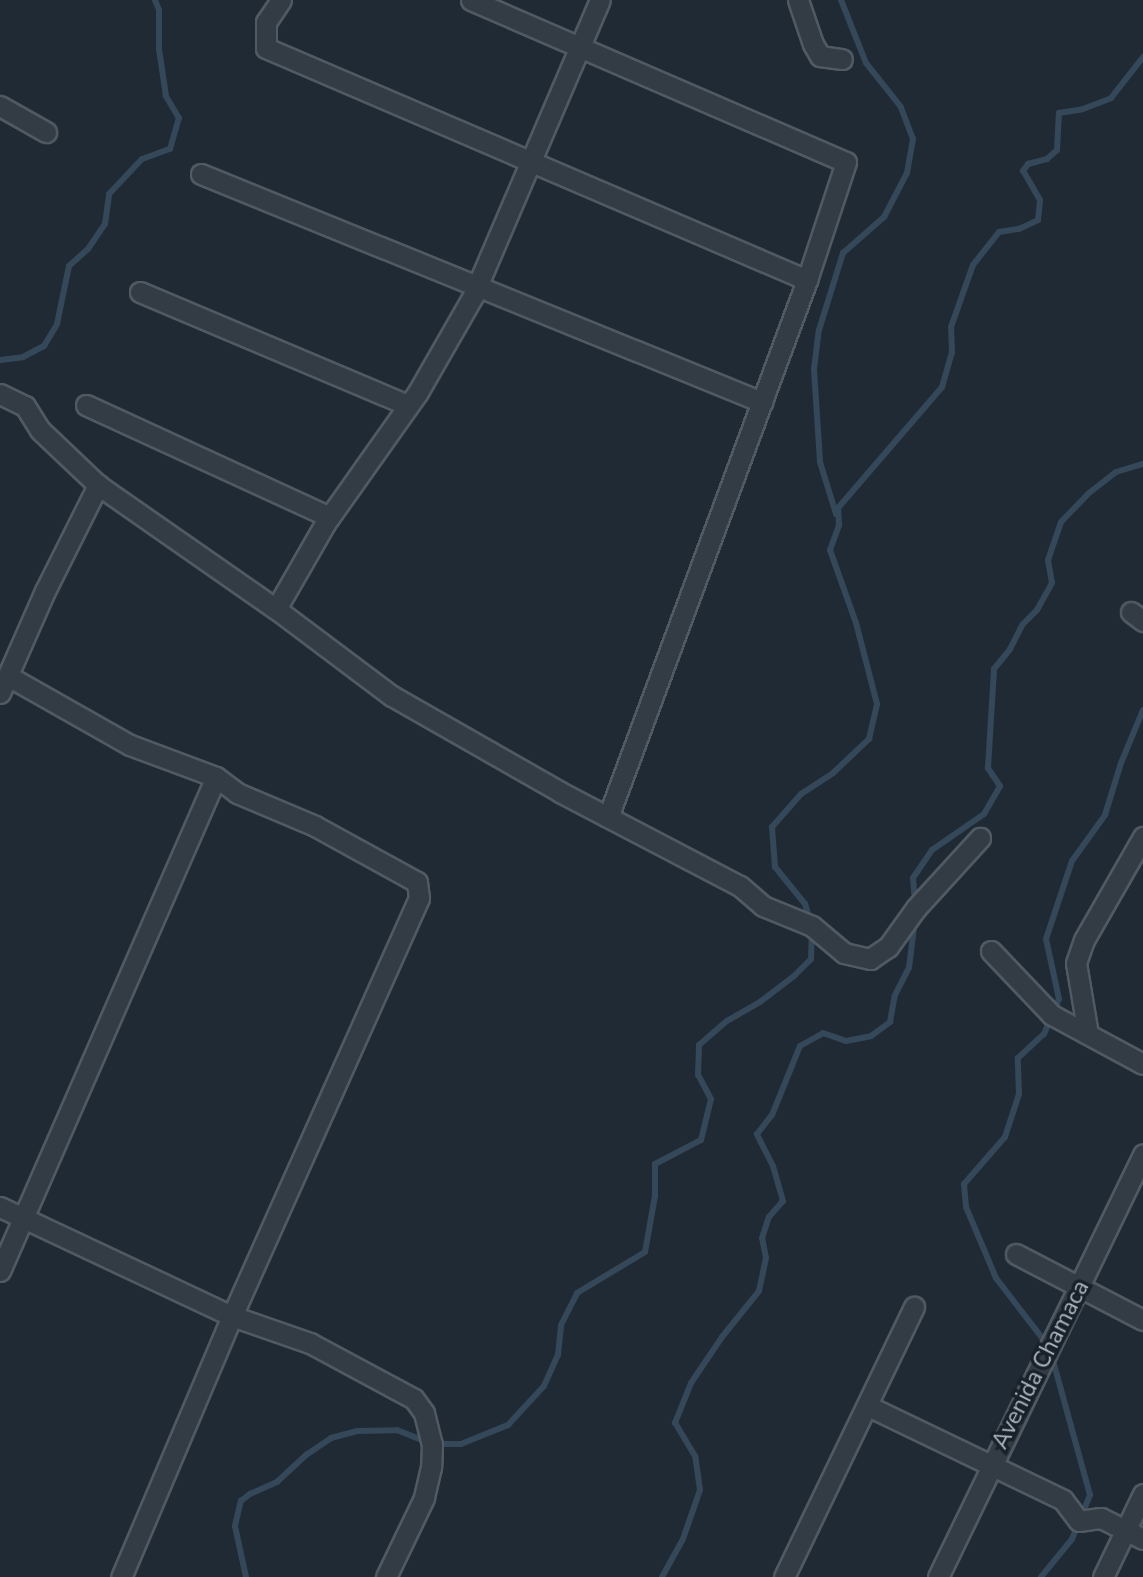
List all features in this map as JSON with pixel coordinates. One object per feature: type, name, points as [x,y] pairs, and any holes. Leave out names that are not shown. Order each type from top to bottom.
[{"type":"street","points":[[281,0],[266,22],[266,48],[807,281]]},
{"type":"street","points":[[471,0],[846,162],[807,281],[608,817]]},
{"type":"street","points":[[276,609],[329,517],[408,405],[478,286],[600,0]]},
{"type":"street","points":[[798,0],[813,44],[820,56],[842,60]]},
{"type":"street","points":[[0,106],[46,132]]},
{"type":"street","points":[[201,174],[762,402]]},
{"type":"street","points":[[140,292],[408,405]]},
{"type":"street","points":[[0,394],[25,406],[40,430],[98,485],[276,609],[393,696],[608,817],[740,886],[763,906],[812,926],[845,953],[870,958],[888,947],[916,908],[981,838]]},
{"type":"street","points":[[86,405],[329,517]]},
{"type":"street","points":[[98,485],[45,591],[4,685],[130,745],[216,777],[237,793],[315,825],[417,881],[419,898],[232,1315],[121,1577]]},
{"type":"street","points":[[0,1271],[216,777]]},
{"type":"street","points":[[1088,1034],[1076,963],[1084,940],[1143,837]]},
{"type":"street","points":[[991,951],[1052,1015],[1143,1064]]},
{"type":"street","name":"Avenida Chamaca","points":[[938,1577],[1143,1154]]},
{"type":"street","points":[[0,1207],[232,1315],[310,1343],[414,1399],[424,1413],[432,1444],[424,1498],[386,1577]]},
{"type":"street","points":[[1016,1254],[1081,1285],[1143,1320]]},
{"type":"street","points":[[784,1577],[914,1307]]},
{"type":"street","points":[[868,1406],[1063,1500],[1079,1521],[1101,1518],[1143,1539]]},
{"type":"street","points":[[1103,1577],[1143,1494]]},
{"type":"waterway","points":[[0,360],[23,357],[44,346],[57,324],[69,266],[88,249],[105,224],[109,194],[142,159],[170,149],[179,118],[166,96],[159,49],[159,10],[155,0]]},
{"type":"waterway","points":[[836,514],[820,462],[814,369],[819,330],[843,253],[884,217],[907,173],[913,139],[901,107],[866,63],[841,0]]},
{"type":"waterway","points":[[810,921],[805,904],[775,867],[772,827],[801,794],[833,773],[869,739],[877,704],[856,623],[830,550],[839,525],[838,508],[942,387],[952,353],[951,327],[973,265],[999,232],[1019,229],[1038,220],[1040,200],[1023,171],[1028,164],[1047,159],[1057,150],[1059,113],[1083,109],[1111,98],[1143,57]]},
{"type":"waterway","points":[[915,901],[913,878],[932,850],[984,814],[1000,786],[988,768],[994,669],[1010,649],[1023,624],[1037,610],[1052,583],[1048,560],[1061,522],[1089,493],[1116,472],[1143,464]]},
{"type":"waterway","points":[[1046,1343],[996,1278],[966,1207],[964,1184],[1005,1137],[1019,1094],[1018,1058],[1044,1034],[1059,999],[1046,939],[1072,861],[1105,815],[1121,763],[1143,710]]},
{"type":"waterway","points":[[662,1577],[683,1539],[700,1490],[695,1456],[675,1423],[691,1383],[722,1337],[759,1291],[766,1258],[762,1238],[769,1217],[783,1201],[773,1166],[757,1134],[772,1115],[800,1046],[823,1033],[846,1041],[871,1036],[890,1022],[895,995],[909,968],[915,919]]},
{"type":"waterway","points":[[436,1444],[461,1444],[508,1425],[544,1386],[558,1355],[561,1325],[577,1293],[645,1252],[655,1196],[655,1164],[701,1140],[711,1099],[698,1075],[699,1045],[727,1021],[760,1002],[794,976],[811,959],[812,931]]},
{"type":"waterway","points":[[1041,1577],[1072,1539],[1090,1495],[1051,1353]]},
{"type":"waterway","points":[[246,1577],[235,1526],[241,1501],[250,1494],[277,1482],[306,1455],[331,1438],[358,1431],[397,1430],[426,1442]]}]
